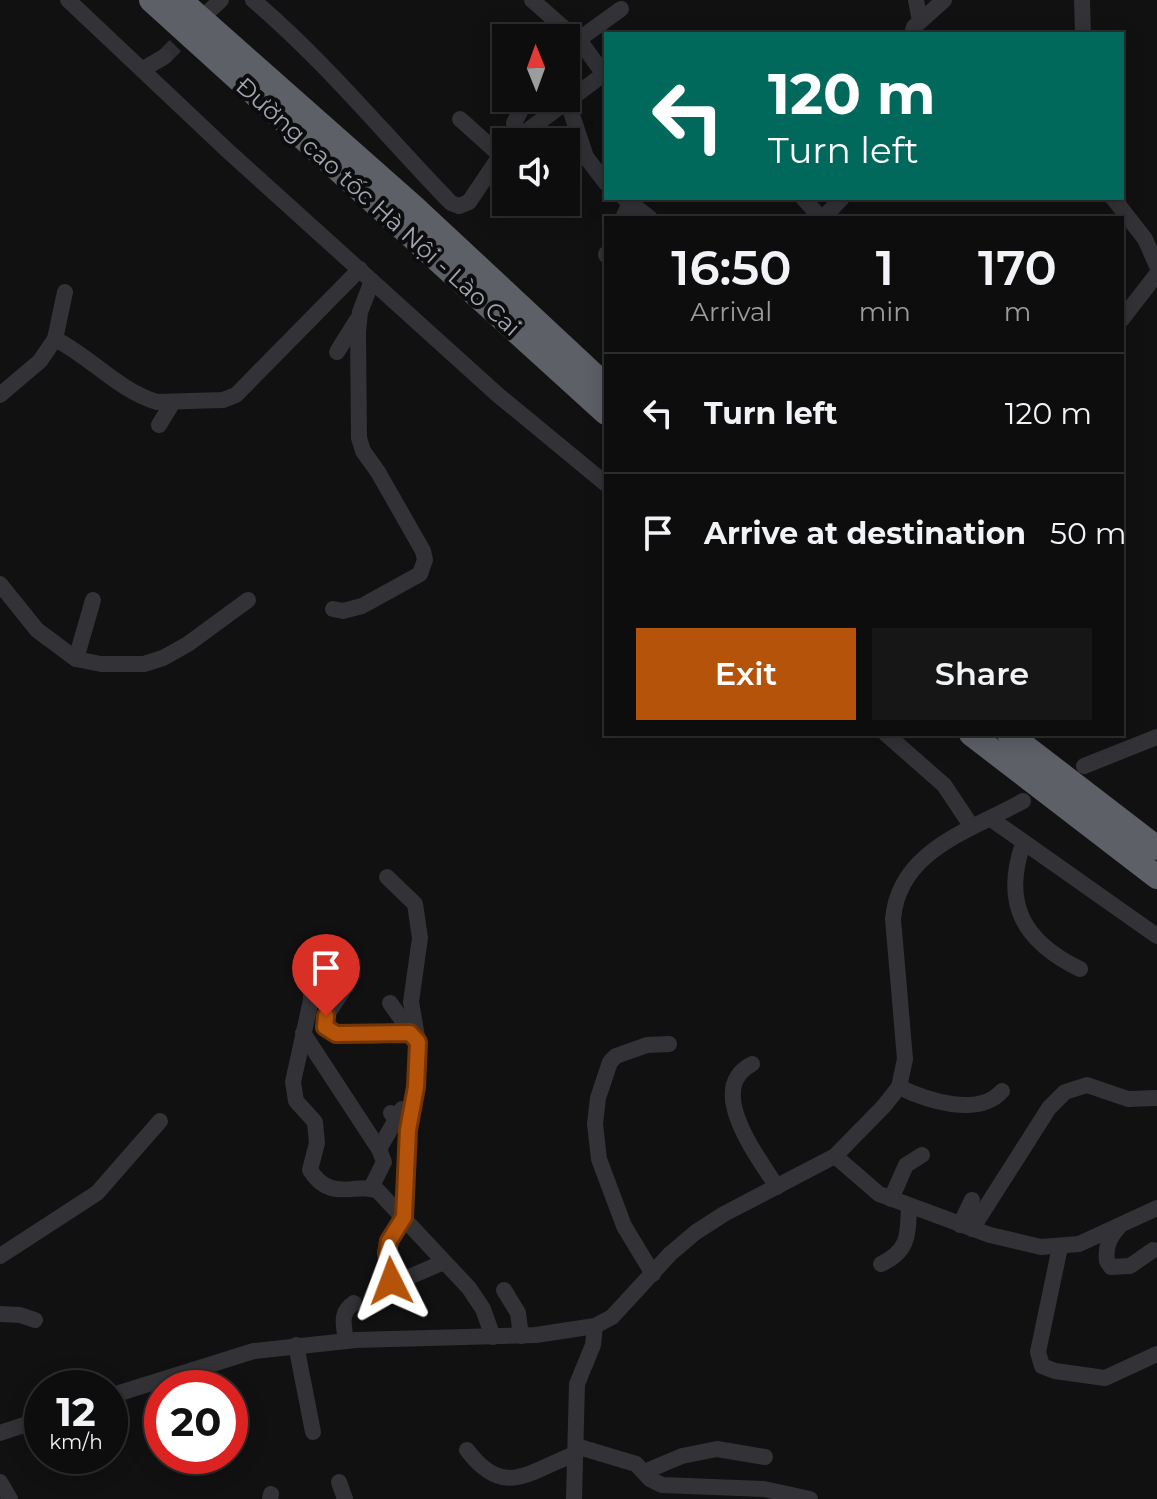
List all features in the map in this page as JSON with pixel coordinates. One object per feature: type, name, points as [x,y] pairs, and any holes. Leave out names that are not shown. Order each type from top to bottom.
[{"type":"highway","name":"Đường cao tốc Hà Nội - Lào Cai","points":[[151,0],[604,411]]},
{"type":"highway","name":"Đường cao tốc Hà Nội - Lào Cai","points":[[180,0],[414,207],[604,384]]},
{"type":"highway","points":[[974,736],[1157,877]]},
{"type":"highway","points":[[1012,736],[1157,848]]},
{"type":"street","points":[[68,0],[228,151],[498,395],[604,482]]},
{"type":"street","points":[[205,15],[221,0]]},
{"type":"street","points":[[253,0],[309,50],[451,203],[459,206],[469,202],[492,169]]},
{"type":"street","points":[[532,0],[560,24]]},
{"type":"street","points":[[916,0],[916,28]]},
{"type":"street","points":[[916,28],[944,0]]},
{"type":"street","points":[[1082,0],[1083,32]]},
{"type":"street","points":[[580,39],[621,9]]},
{"type":"street","points":[[580,43],[604,74]]},
{"type":"street","points":[[143,69],[164,57]]},
{"type":"street","points":[[580,91],[604,76]]},
{"type":"street","points":[[531,128],[552,112]]},
{"type":"street","points":[[571,112],[586,157],[604,180]]},
{"type":"street","points":[[460,119],[492,136]]},
{"type":"street","points":[[805,200],[820,216]]},
{"type":"street","points":[[824,216],[840,200]]},
{"type":"street","points":[[1115,200],[1145,239],[1157,266]]},
{"type":"street","points":[[626,206],[646,216]]},
{"type":"street","points":[[1124,316],[1157,274]]},
{"type":"street","points":[[333,609],[353,609],[372,601],[420,574],[425,560],[423,551],[363,451],[359,438],[360,312],[366,275]]},
{"type":"street","points":[[55,339],[127,388],[149,399],[173,402],[223,400],[236,395],[366,275]]},
{"type":"street","points":[[0,372],[6,389],[40,361],[55,339],[65,292]]},
{"type":"street","points":[[337,352],[360,312]]},
{"type":"street","points":[[159,425],[173,402]]},
{"type":"street","points":[[0,584],[37,630],[76,659],[101,664],[124,665],[163,658],[188,644],[248,600]]},
{"type":"street","points":[[76,659],[93,600]]},
{"type":"street","points":[[888,736],[944,785],[972,827]]},
{"type":"street","points":[[1084,766],[1157,737]]},
{"type":"street","points":[[128,1390],[254,1351],[346,1341],[521,1336],[595,1326],[612,1317],[670,1254],[696,1232],[835,1156],[884,1106],[899,1087],[905,1059],[893,919],[900,885],[932,851],[1023,801]]},
{"type":"street","points":[[991,819],[1157,936]]},
{"type":"street","points":[[1023,844],[1015,878],[1015,899],[1020,917],[1028,931],[1061,959],[1080,969]]},
{"type":"street","points":[[379,1149],[399,1121],[416,1087],[411,1002],[420,938],[415,904],[387,877]]},
{"type":"street","points":[[312,962],[311,1000],[293,1082],[296,1101],[315,1122],[317,1143],[310,1170],[322,1182],[338,1190],[371,1188],[404,1217],[469,1288],[483,1309],[493,1337]]},
{"type":"street","points":[[346,986],[326,1016],[325,1027],[330,1031],[414,1037]]},
{"type":"street","points":[[390,1003],[414,1037]]},
{"type":"street","points":[[303,1033],[379,1149],[384,1162],[371,1188]]},
{"type":"street","points":[[653,1274],[624,1226],[599,1159],[595,1124],[598,1098],[610,1062],[616,1056],[647,1045],[669,1044]]},
{"type":"street","points":[[752,1064],[737,1077],[734,1092],[736,1119],[777,1187]]},
{"type":"street","points":[[966,1227],[1049,1108],[1065,1092],[1092,1084],[1128,1099],[1157,1098]]},
{"type":"street","points":[[899,1087],[919,1096],[971,1105],[988,1102],[1002,1091]]},
{"type":"street","points":[[0,1256],[97,1193],[160,1121]]},
{"type":"street","points":[[391,1281],[388,1271],[389,1241],[404,1217],[399,1121]]},
{"type":"street","points":[[891,1199],[906,1165],[922,1155]]},
{"type":"street","points":[[835,1156],[871,1189],[891,1199],[966,1227],[1041,1247],[1079,1244],[1157,1208]]},
{"type":"street","points":[[966,1227],[972,1200]]},
{"type":"street","points":[[881,1264],[895,1258],[903,1247],[908,1236],[909,1206]]},
{"type":"street","points":[[1120,1225],[1108,1241],[1106,1254],[1109,1265],[1130,1266],[1153,1250]]},
{"type":"street","points":[[1060,1247],[1038,1352],[1042,1366],[1055,1371],[1105,1378],[1157,1354]]},
{"type":"street","points":[[409,1277],[444,1262]]},
{"type":"street","points":[[504,1290],[518,1313],[521,1336]]},
{"type":"street","points":[[346,1341],[343,1316],[346,1308],[354,1303]]},
{"type":"street","points":[[0,1314],[35,1320]]},
{"type":"street","points":[[570,1499],[576,1450],[577,1384],[593,1345],[595,1326]]},
{"type":"street","points":[[296,1345],[313,1432]]},
{"type":"street","points":[[0,1433],[24,1425]]},
{"type":"street","points":[[647,1476],[682,1456],[717,1449],[765,1457]]},
{"type":"street","points":[[467,1450],[487,1473],[505,1480],[517,1480],[576,1450],[636,1464],[647,1476],[662,1485],[701,1494],[764,1489],[810,1499]]},
{"type":"street","points":[[647,1476],[650,1499]]},
{"type":"street","points":[[0,1482],[10,1499]]},
{"type":"street","points":[[339,1482],[345,1499]]},
{"type":"tunnel","points":[[164,57],[194,27]]},
{"type":"route","points":[[326,1016],[325,1027],[336,1034],[410,1033],[418,1042],[416,1087],[408,1130],[404,1217],[389,1241],[387,1253],[391,1281]]}]
